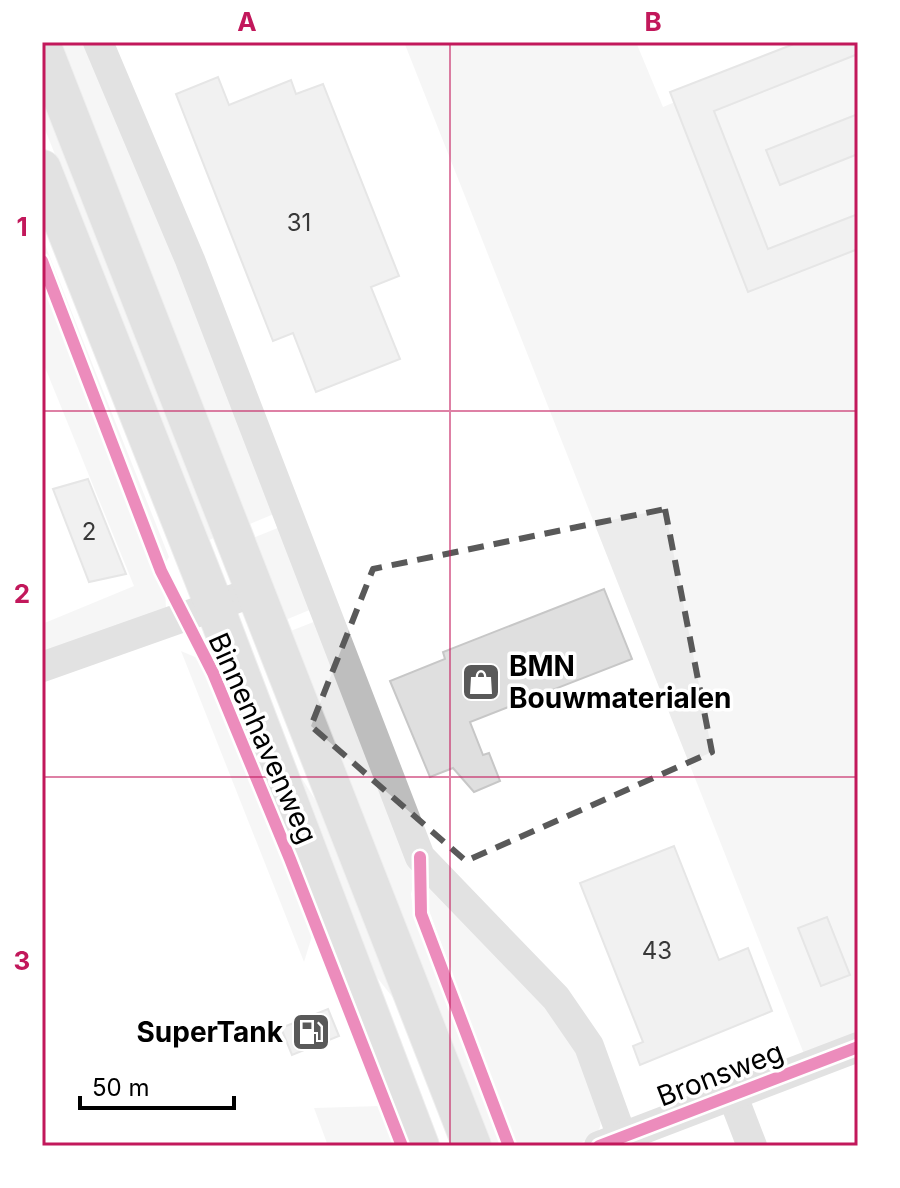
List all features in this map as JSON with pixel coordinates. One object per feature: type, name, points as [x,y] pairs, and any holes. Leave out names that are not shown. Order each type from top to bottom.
[{"type":"main road","name":"Binnenhavenweg","points":[[42,46],[472,1146]]},
{"type":"main road","name":"Binnenhavenweg","points":[[42,169],[214,605],[420,1146]]},
{"type":"street","points":[[98,42],[190,260],[420,857],[556,998],[589,1046],[610,1142]]},
{"type":"street","points":[[42,667],[254,592]]},
{"type":"street","name":"Bronsweg","points":[[610,1142],[858,1047]]},
{"type":"street","points":[[732,1094],[752,1146]]},
{"type":"highlighted area","points":[[665,509],[712,752],[466,861],[311,726],[373,569]]},
{"type":"shaded area","points":[[55,42],[88,42],[274,514],[245,526]]},
{"type":"shaded area","points":[[404,42],[636,42],[663,107],[817,42],[858,42],[858,1032],[804,1054]]},
{"type":"shaded area","points":[[42,85],[224,534],[209,540],[42,122]]},
{"type":"shaded area","points":[[42,237],[169,557],[164,565],[166,608],[42,659],[42,624],[134,586],[42,360]]},
{"type":"shaded area","points":[[280,527],[312,609],[283,621],[250,539]]},
{"type":"shaded area","points":[[316,621],[416,873],[411,894],[413,908],[503,1146],[491,1146],[288,632]]},
{"type":"shaded area","points":[[181,651],[207,662],[313,933],[304,962]]},
{"type":"shaded area","points":[[296,769],[346,849],[406,1014],[375,975]]},
{"type":"shaded area","points":[[431,887],[533,991],[578,1051],[592,1083],[600,1121],[599,1129],[591,1138],[571,1145],[516,1146],[424,897]]},
{"type":"shaded area","points":[[379,1106],[394,1146],[328,1146],[314,1108]]},
{"type":"building","points":[[799,42],[858,42],[858,54],[714,111],[768,249],[858,214],[858,249],[748,292],[670,92]]},
{"type":"building","points":[[218,77],[229,105],[291,80],[296,94],[323,84],[399,276],[371,287],[400,359],[316,392],[293,333],[273,341],[176,94]]},
{"type":"building","points":[[858,114],[858,154],[780,185],[766,150]]},
{"type":"building","points":[[88,479],[126,574],[89,582],[53,489]]},
{"type":"building","points":[[604,589],[632,659],[470,722],[483,755],[489,753],[500,781],[474,792],[453,768],[430,777],[390,681],[445,659],[443,652]]},
{"type":"building","points":[[674,846],[719,960],[748,948],[772,1011],[640,1065],[633,1046],[643,1042],[580,883]]},
{"type":"building","points":[[827,917],[850,975],[821,986],[798,928]]},
{"type":"building","points":[[328,1009],[339,1036],[292,1055],[281,1028]]},
{"type":"cycle path","points":[[42,261],[161,571],[213,673],[290,859],[402,1146]]},
{"type":"cycle path","points":[[420,857],[421,914],[509,1146]]},
{"type":"cycle path","points":[[599,1146],[858,1047]]},
{"type":"place","name":"BMN Bouwmaterialen","points":[[481,682]]},
{"type":"place","name":"SuperTank","points":[[311,1032]]}]
